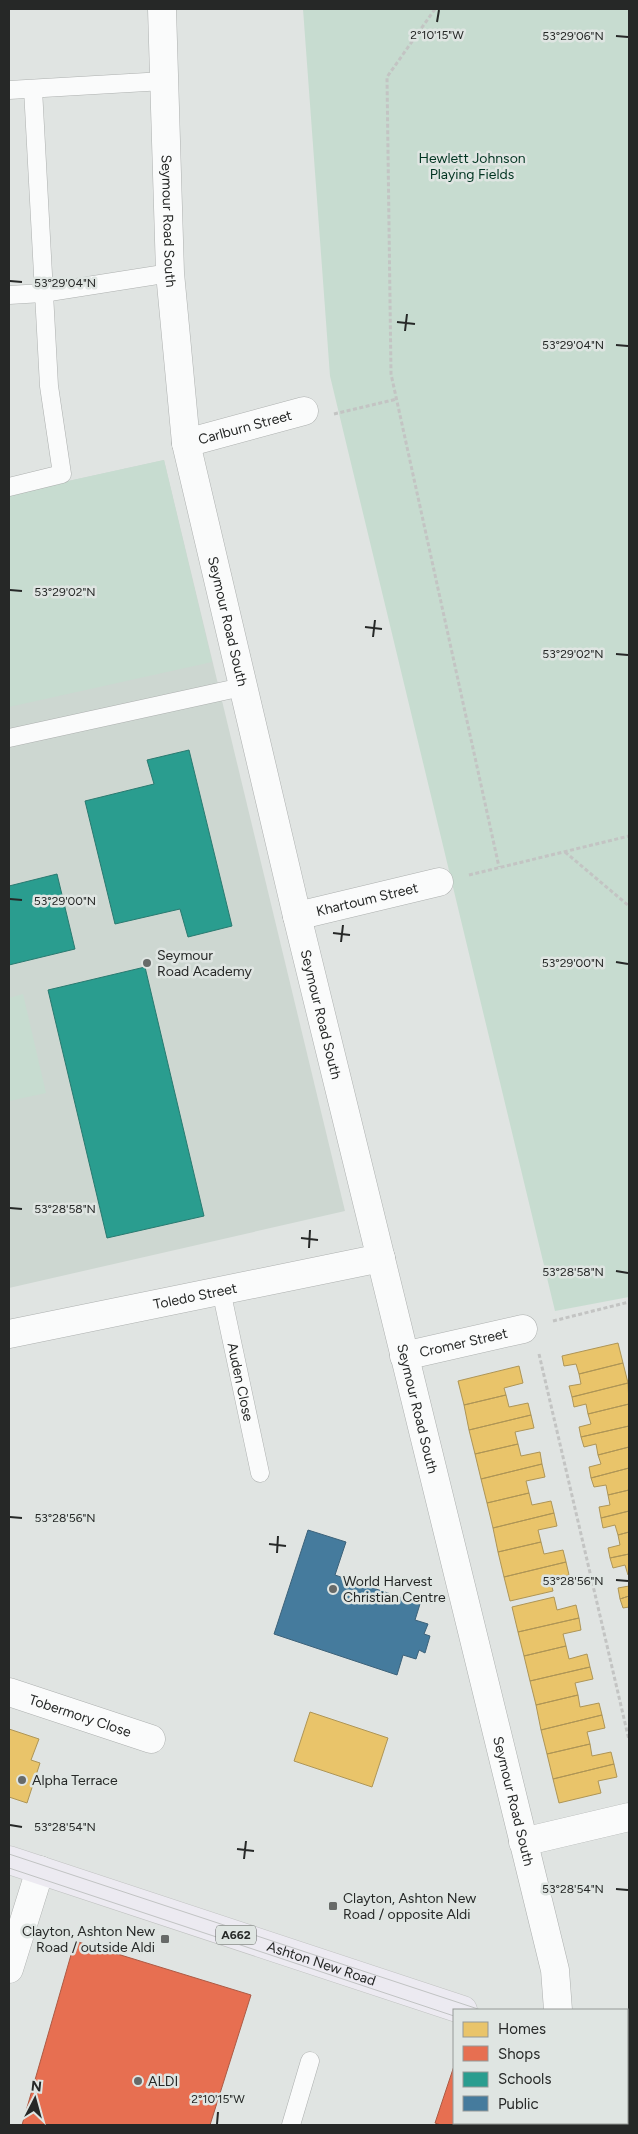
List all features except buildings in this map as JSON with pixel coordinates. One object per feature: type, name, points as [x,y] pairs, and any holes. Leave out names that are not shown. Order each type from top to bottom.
[{"type":"main road","name":"Ashton New Road","points":[[9,1860],[461,2009]]},
{"type":"street","name":"Seymour Road South","points":[[162,9],[170,273],[186,443],[297,916],[555,1970],[558,2009]]},
{"type":"street","name":"Carlburn Street","points":[[186,443],[304,411]]},
{"type":"street","name":"Khartoum Street","points":[[297,916],[439,882]]},
{"type":"street","name":"Toledo Street","points":[[9,1334],[381,1258]]},
{"type":"street","name":"Cromer Street","points":[[404,1356],[528,1327]]},
{"type":"street","name":"Tobermory Close","points":[[9,1692],[151,1739]]},
{"type":"street","points":[[523,1842],[629,1817]]},
{"type":"street","points":[[9,1968],[40,1870]]},
{"type":"lane","points":[[9,90],[164,81]]},
{"type":"lane","points":[[9,487],[62,474],[49,386],[33,89]]},
{"type":"lane","points":[[9,295],[43,293],[170,273]]},
{"type":"lane","points":[[9,738],[242,687]]},
{"type":"lane","name":"Auden Close","points":[[221,1290],[260,1474]]},
{"type":"lane","points":[[291,2125],[310,2061]]},
{"type":"path","points":[[435,9],[387,78],[391,374],[499,867]]},
{"type":"path","points":[[304,411],[324,417],[397,399]]},
{"type":"path","points":[[439,882],[629,836]]},
{"type":"path","points":[[565,851],[629,906]]},
{"type":"path","points":[[629,1302],[528,1327],[629,1740]]},
{"type":"shaded area","name":"Seymour Road Academy","points":[[164,460],[345,1211],[9,1288],[9,494]]},
{"type":"green space","name":"Hewlett Johnson Playing Fields","points":[[303,9],[629,9],[629,1297],[555,1311],[330,376]]},
{"type":"green space","points":[[164,460],[212,662],[9,707],[9,494]]},
{"type":"green space","points":[[23,994],[46,1093],[9,1101],[9,998]]},
{"type":"tram line","points":[[9,1854],[478,2009]]},
{"type":"tram line","points":[[9,1868],[453,2016]]},
{"type":"place","name":"Seymour Road Academy","points":[[147,963]]},
{"type":"place","name":"World Harvest Christian Centre","points":[[333,1589]]},
{"type":"place","name":"Alpha Terrace","points":[[22,1780]]},
{"type":"place","name":"Clayton, Ashton New Road / opposite Aldi","points":[[333,1906]]},
{"type":"place","name":"Clayton, Ashton New Road / outside Aldi","points":[[165,1939]]},
{"type":"place","name":"ALDI","points":[[138,2081]]}]
